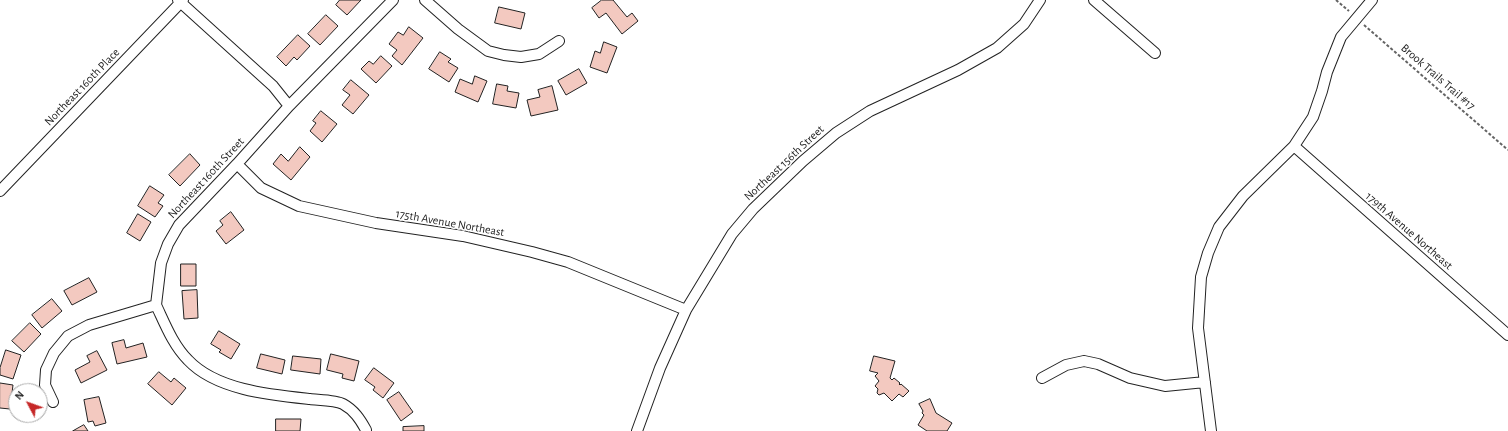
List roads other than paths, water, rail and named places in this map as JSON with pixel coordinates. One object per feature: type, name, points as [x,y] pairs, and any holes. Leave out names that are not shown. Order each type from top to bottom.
[{"type":"street","name":"Northeast 160th Street","points":[[156,305],[161,263],[168,244],[179,225],[289,106],[392,0]]},
{"type":"street","points":[[425,0],[458,29],[488,51],[521,57],[539,54],[559,41]]},
{"type":"street","name":"Northeast 156th Street","points":[[637,431],[660,368],[686,310],[732,234],[753,209],[803,161],[836,133],[870,111],[958,70],[997,48],[1024,24],[1040,0]]},
{"type":"street","points":[[1094,0],[1156,53]]},
{"type":"street","points":[[1211,431],[1198,328],[1201,277],[1208,253],[1219,227],[1243,196],[1294,146],[1313,117],[1327,72],[1341,37],[1372,0]]},
{"type":"street","points":[[181,1],[273,86],[289,106]]},
{"type":"street","name":"Northeast 160th Place","points":[[0,191],[181,1]]},
{"type":"street","name":"179th Avenue Northeast","points":[[1294,146],[1508,335]]},
{"type":"street","name":"175th Avenue Northeast","points":[[237,164],[261,188],[299,206],[376,223],[463,236],[532,252],[568,262],[686,310]]},
{"type":"street","points":[[53,402],[45,385],[46,370],[54,353],[68,336],[89,325],[156,305],[174,342],[188,361],[205,374],[232,386],[273,395],[341,403],[358,416],[366,430]]},
{"type":"street","points":[[1042,378],[1066,365],[1084,361],[1098,364],[1130,378],[1165,386],[1205,382]]}]
